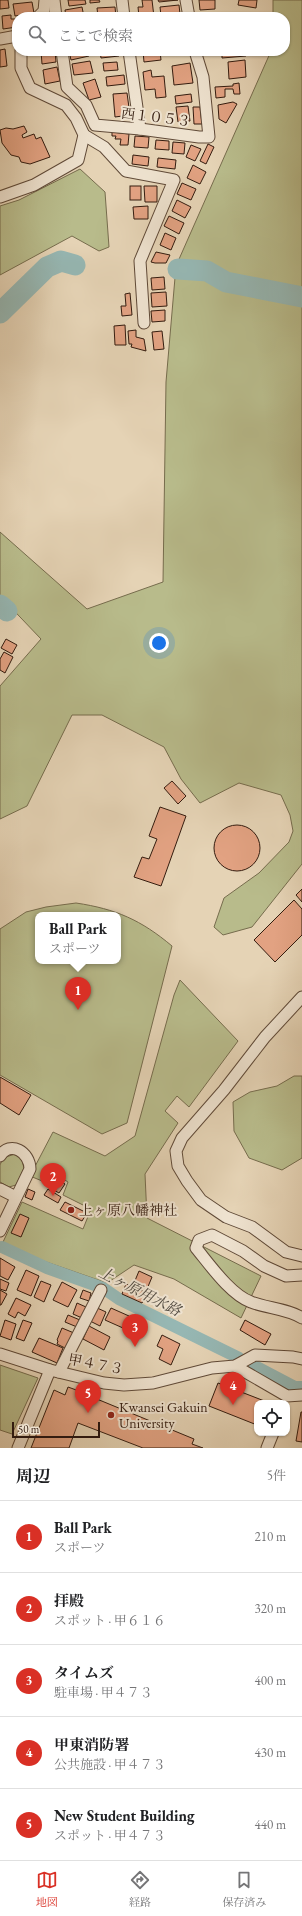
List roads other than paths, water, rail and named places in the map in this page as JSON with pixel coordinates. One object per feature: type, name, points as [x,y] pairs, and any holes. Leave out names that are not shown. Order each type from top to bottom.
[{"type":"street","points":[[43,12],[45,0]]},
{"type":"street","points":[[54,0],[55,12]]},
{"type":"street","points":[[122,0],[123,12]]},
{"type":"street","points":[[186,0],[188,12]]},
{"type":"street","points":[[0,38],[12,37]]},
{"type":"street","points":[[20,56],[21,68],[30,88],[66,105],[76,118],[84,135],[104,147],[126,171],[174,180],[140,261],[144,323]]},
{"type":"street","name":"西１０５３","points":[[63,56],[67,87],[86,105],[95,125],[209,137],[204,77],[197,56]]},
{"type":"street","points":[[130,56],[140,129]]},
{"type":"street","points":[[0,197],[34,185],[78,160],[84,135]]},
{"type":"street","points":[[302,997],[265,1037],[224,1090],[182,1138],[176,1151],[178,1166],[186,1181],[201,1200],[226,1217],[252,1227],[286,1252],[302,1256]]},
{"type":"street","points":[[0,1156],[8,1149],[18,1150],[24,1152],[30,1161],[30,1169],[0,1231]]},
{"type":"street","points":[[0,1189],[16,1197]]},
{"type":"street","points":[[302,1275],[286,1276],[264,1266],[243,1251],[212,1235],[199,1240],[196,1248],[222,1278],[230,1290],[249,1302],[302,1318]]},
{"type":"street","points":[[18,1448],[55,1371],[100,1290]]},
{"type":"street","name":"甲４７３","points":[[0,1354],[55,1371],[104,1383],[124,1385],[167,1380],[212,1368],[236,1366]]},
{"type":"street","points":[[302,1359],[293,1357],[255,1355],[236,1366],[286,1400],[302,1395]]},
{"type":"street","points":[[267,1448],[272,1436]]},
{"type":"waterway","points":[[0,313],[47,267],[61,261],[75,265]]},
{"type":"waterway","points":[[178,269],[207,271],[226,282],[302,297]]},
{"type":"waterway","points":[[0,605],[7,611]]},
{"type":"waterway","name":"上ヶ原用水路","points":[[2,1247],[47,1268],[103,1288],[119,1299],[239,1358]]},
{"type":"waterway","name":"上ヶ原用水路","points":[[255,1366],[295,1387],[302,1387]]},
{"type":"place","name":"Ball Park","points":[[78,1010]]},
{"type":"place","name":"拝殿","points":[[53,1196]]},
{"type":"place","name":"上ヶ原八幡神社","points":[[71,1210]]},
{"type":"place","name":"タイムズ","points":[[135,1347]]},
{"type":"place","name":"甲東消防署","points":[[233,1405]]},
{"type":"place","name":"New Student Building","points":[[88,1413]]},
{"type":"place","name":"Kwansei Gakuin University","points":[[111,1415]]}]
